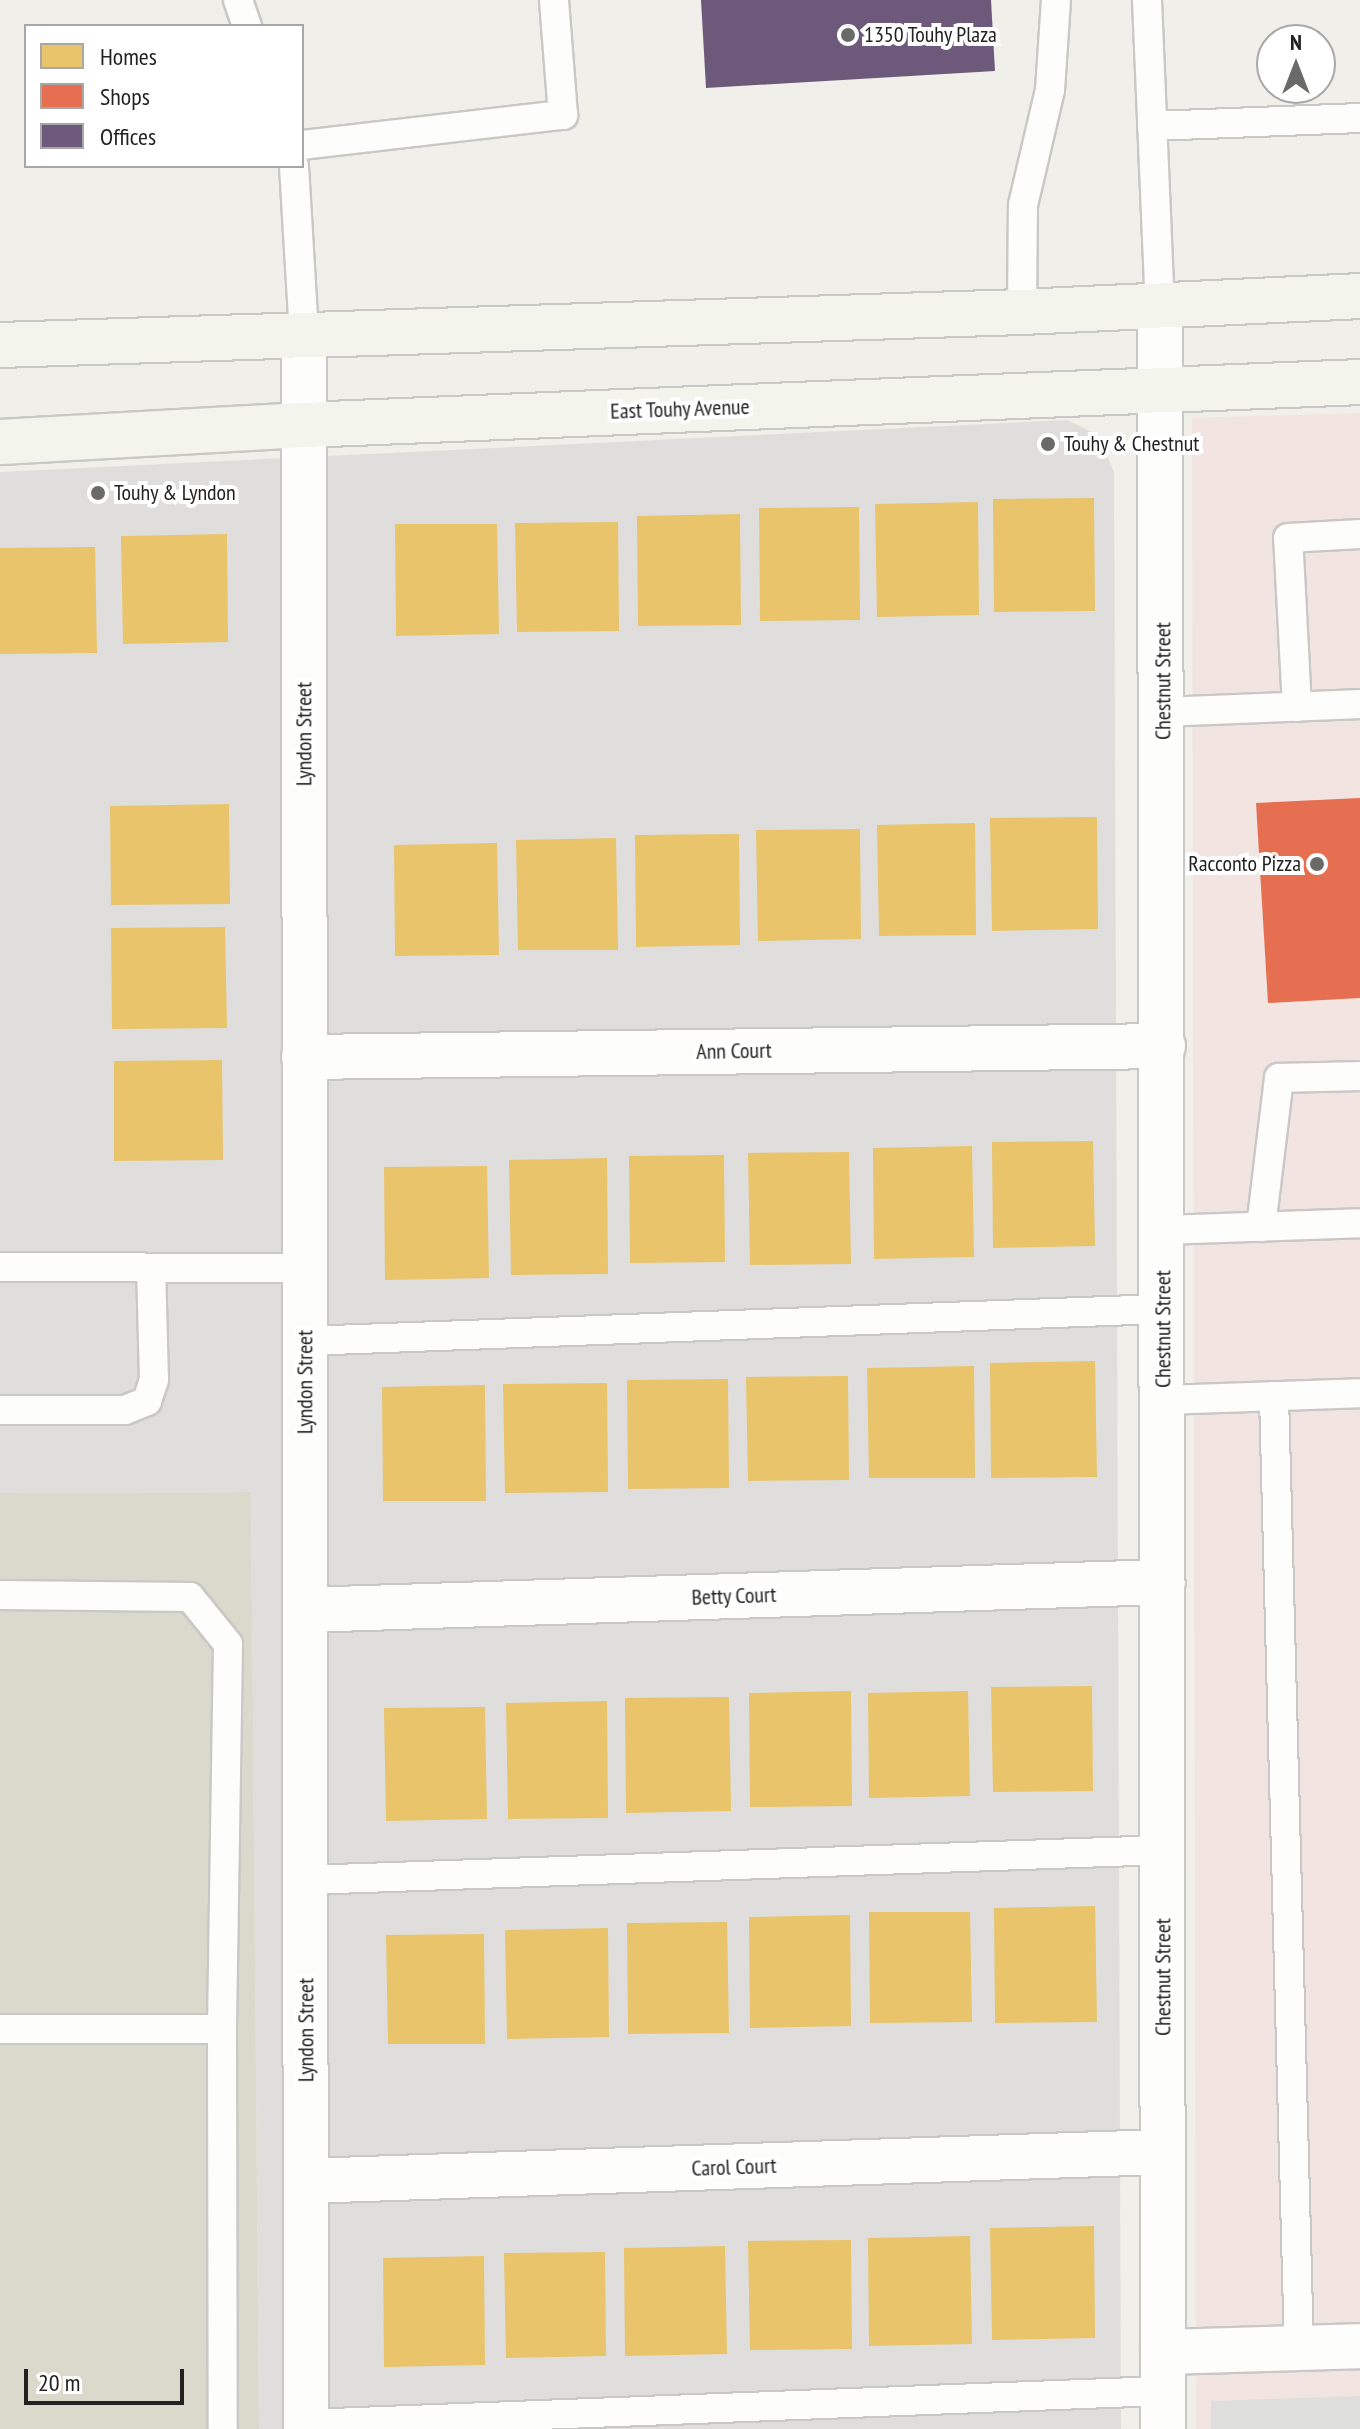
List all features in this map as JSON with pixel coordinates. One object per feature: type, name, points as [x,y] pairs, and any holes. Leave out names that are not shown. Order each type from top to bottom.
[{"type":"main road","points":[[0,345],[1022,312],[1360,296]]},
{"type":"main road","name":"East Touhy Avenue","points":[[0,442],[304,425],[1360,382]]},
{"type":"street","name":"Chestnut Street","points":[[1160,307],[1163,712],[1163,2391]]},
{"type":"street","name":"Lyndon Street","points":[[304,336],[306,2426]]},
{"type":"street","name":"Ann Court","points":[[304,1057],[1163,1046]]},
{"type":"street","name":"Betty Court","points":[[305,1610],[1163,1582]]},
{"type":"street","name":"Carol Court","points":[[306,2181],[1163,2152]]},
{"type":"street","points":[[1163,2391],[1299,2350],[1360,2346]]},
{"type":"lane","points":[[238,0],[246,24]]},
{"type":"lane","points":[[304,145],[563,115],[554,0]]},
{"type":"lane","points":[[1022,312],[1023,205],[1050,90],[1056,0]]},
{"type":"lane","points":[[1147,0],[1160,307]]},
{"type":"lane","points":[[1152,126],[1360,118]]},
{"type":"lane","points":[[294,168],[304,336]]},
{"type":"lane","points":[[1297,707],[1288,538],[1360,534]]},
{"type":"lane","points":[[1163,712],[1360,704]]},
{"type":"lane","points":[[1261,1227],[1279,1078],[1360,1076]]},
{"type":"lane","points":[[1163,1230],[1360,1223]]},
{"type":"lane","points":[[0,1267],[304,1268]]},
{"type":"lane","points":[[0,1410],[125,1410],[147,1401],[154,1380],[151,1268]]},
{"type":"lane","points":[[305,1341],[1163,1309]]},
{"type":"lane","points":[[1163,1400],[1360,1393]]},
{"type":"lane","points":[[1274,1396],[1299,2350]]},
{"type":"lane","points":[[0,1595],[190,1597],[228,1644],[222,2029],[223,2429]]},
{"type":"lane","points":[[306,1880],[1163,1850]]},
{"type":"lane","points":[[0,2029],[222,2029]]},
{"type":"lane","points":[[306,2426],[1163,2391]]},
{"type":"shaded area","points":[[1360,413],[1360,2429],[1196,2429],[1192,418]]},
{"type":"shaded area","points":[[1067,420],[1098,435],[1114,472],[1121,2429],[259,2429],[251,1492],[0,1493],[0,472]]},
{"type":"shaded area","points":[[251,1492],[259,2429],[0,2429],[0,1493]]},
{"type":"shaded area","points":[[1360,2396],[1360,2429],[1211,2429],[1211,2401]]},
{"type":"building: Homes","points":[[1094,498],[1095,611],[994,612],[993,499]]},
{"type":"building: Homes","points":[[978,502],[979,615],[877,617],[875,504]]},
{"type":"building: Homes","points":[[859,507],[860,620],[760,621],[759,508]]},
{"type":"building: Homes","points":[[740,514],[741,625],[638,626],[637,516]]},
{"type":"building: Homes","points":[[618,522],[619,631],[517,632],[515,523]]},
{"type":"building: Homes","points":[[395,524],[497,524],[499,634],[396,636]]},
{"type":"building: Homes","points":[[227,534],[228,642],[123,644],[121,536]]},
{"type":"building: Homes","points":[[95,547],[97,653],[0,654],[0,548]]},
{"type":"building: Homes","points":[[229,804],[230,904],[111,905],[110,806]]},
{"type":"building: Homes","points":[[1097,817],[1098,929],[992,931],[990,818]]},
{"type":"building: Homes","points":[[975,823],[976,935],[879,936],[877,825]]},
{"type":"building: Homes","points":[[860,829],[861,939],[758,941],[756,830]]},
{"type":"building: Homes","points":[[739,834],[740,945],[636,947],[635,835]]},
{"type":"building: Homes","points":[[616,838],[618,950],[518,950],[516,840]]},
{"type":"building: Homes","points":[[497,843],[499,955],[395,956],[394,845]]},
{"type":"building: Homes","points":[[225,927],[227,1028],[112,1029],[111,928]]},
{"type":"building: Homes","points":[[222,1060],[223,1160],[114,1161],[114,1061]]},
{"type":"building: Homes","points":[[1093,1141],[1095,1246],[993,1248],[992,1142]]},
{"type":"building: Homes","points":[[972,1146],[974,1257],[874,1259],[873,1148]]},
{"type":"building: Homes","points":[[849,1152],[851,1264],[750,1265],[748,1153]]},
{"type":"building: Homes","points":[[724,1155],[725,1262],[630,1263],[629,1156]]},
{"type":"building: Homes","points":[[607,1158],[608,1274],[511,1275],[509,1160]]},
{"type":"building: Homes","points":[[487,1166],[489,1278],[385,1280],[384,1167]]},
{"type":"building: Homes","points":[[1095,1361],[1097,1477],[991,1478],[990,1363]]},
{"type":"building: Homes","points":[[974,1366],[975,1478],[869,1478],[867,1368]]},
{"type":"building: Homes","points":[[848,1376],[849,1480],[748,1481],[746,1377]]},
{"type":"building: Homes","points":[[728,1379],[729,1488],[628,1489],[627,1380]]},
{"type":"building: Homes","points":[[607,1383],[608,1492],[505,1493],[503,1384]]},
{"type":"building: Homes","points":[[485,1385],[486,1501],[383,1501],[382,1387]]},
{"type":"building: Homes","points":[[1092,1686],[1093,1791],[993,1792],[991,1687]]},
{"type":"building: Homes","points":[[851,1691],[852,1806],[750,1807],[749,1693]]},
{"type":"building: Homes","points":[[968,1691],[970,1796],[869,1798],[868,1693]]},
{"type":"building: Homes","points":[[729,1697],[731,1811],[626,1813],[625,1698]]},
{"type":"building: Homes","points":[[607,1701],[608,1818],[508,1819],[506,1703]]},
{"type":"building: Homes","points":[[485,1707],[487,1819],[386,1821],[384,1708]]},
{"type":"building: Homes","points":[[1095,1906],[1097,2022],[995,2023],[994,1908]]},
{"type":"building: Homes","points":[[869,1912],[970,1912],[972,2022],[870,2023]]},
{"type":"building: Homes","points":[[850,1915],[851,2026],[750,2028],[749,1917]]},
{"type":"building: Homes","points":[[727,1922],[729,2033],[628,2034],[627,1923]]},
{"type":"building: Homes","points":[[608,1928],[609,2037],[507,2039],[505,1930]]},
{"type":"building: Homes","points":[[484,1934],[485,2044],[388,2044],[386,1935]]},
{"type":"building: Homes","points":[[1094,2226],[1095,2338],[992,2340],[990,2228]]},
{"type":"building: Homes","points":[[970,2236],[972,2344],[869,2346],[868,2238]]},
{"type":"building: Homes","points":[[851,2240],[852,2349],[750,2350],[748,2241]]},
{"type":"building: Homes","points":[[725,2246],[727,2354],[625,2356],[624,2248]]},
{"type":"building: Homes","points":[[605,2252],[606,2356],[506,2358],[504,2253]]},
{"type":"building: Homes","points":[[484,2256],[485,2365],[384,2367],[383,2258]]},
{"type":"building: Shops","points":[[1360,798],[1360,998],[1268,1003],[1256,803]]},
{"type":"building: Offices","name":"1350 Touhy Plaza","points":[[701,0],[991,0],[995,71],[706,88]]},
{"type":"place","name":"1350 Touhy Plaza","points":[[848,35]]},
{"type":"place","name":"Touhy & Chestnut","points":[[1048,444]]},
{"type":"place","name":"Touhy & Lyndon","points":[[98,493]]},
{"type":"place","name":"Racconto Pizza","points":[[1317,864]]}]
